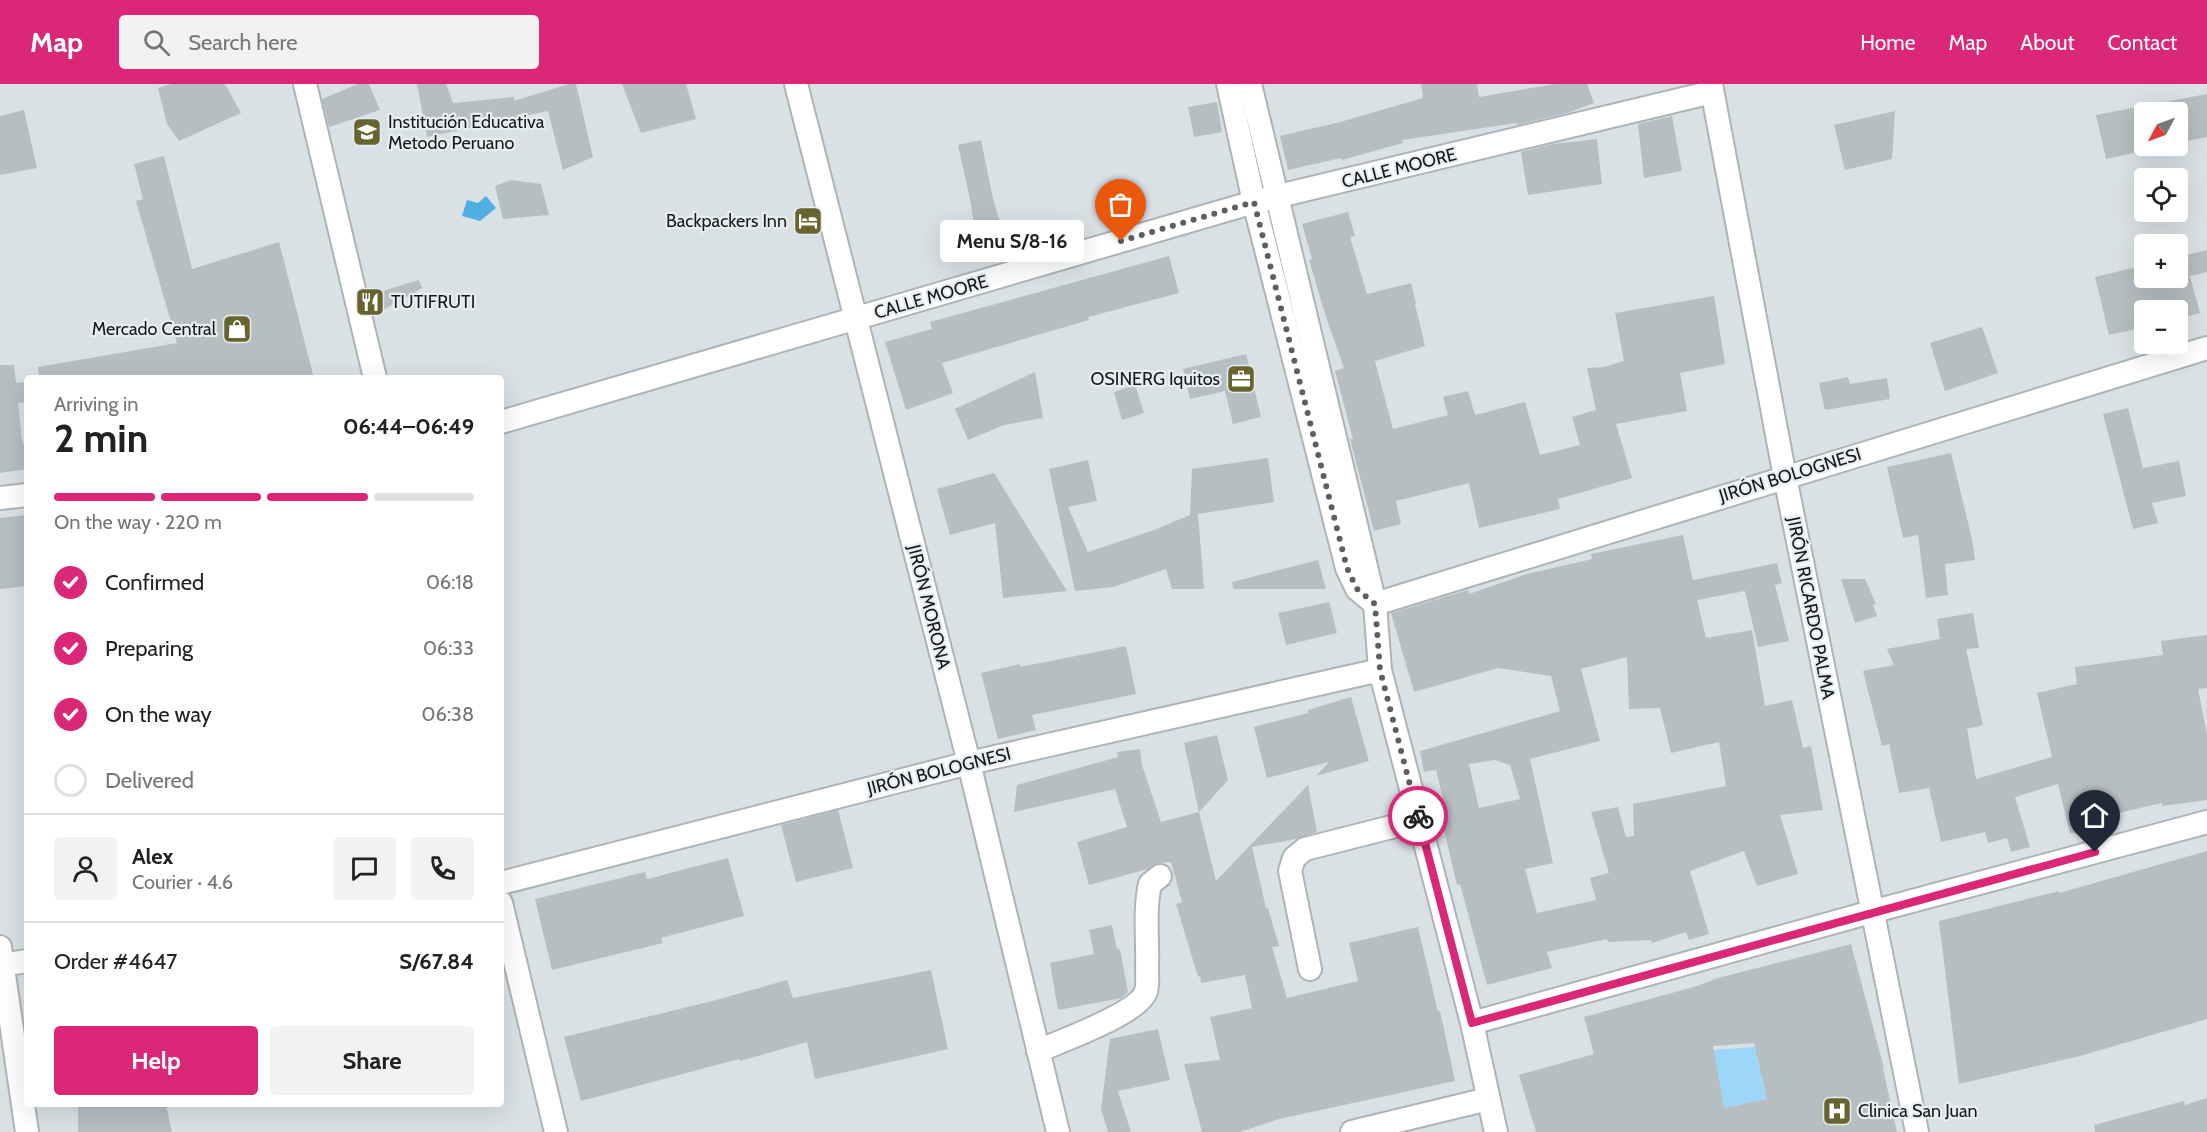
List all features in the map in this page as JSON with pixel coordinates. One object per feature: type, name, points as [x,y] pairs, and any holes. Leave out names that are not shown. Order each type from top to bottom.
[{"type":"street","points":[[305,84],[374,375]]},
{"type":"street","name":"JIRÓN MORONA","points":[[796,84],[969,763],[1058,1132]]},
{"type":"street","points":[[1227,84],[1254,202],[1347,568],[1357,589],[1375,604]]},
{"type":"street","points":[[1250,84],[1375,604],[1380,670],[1472,1023],[1496,1132]]},
{"type":"street","name":"CALLE MOORE","points":[[504,421],[1254,202],[1712,88]]},
{"type":"street","name":"JIRÓN RICARDO PALMA","points":[[1712,88],[1785,477],[1917,1132]]},
{"type":"street","name":"JIRÓN BOLOGNESI","points":[[1375,604],[2207,348]]},
{"type":"street","points":[[0,498],[24,495]]},
{"type":"street","name":"JIRÓN BOLOGNESI","points":[[504,882],[969,763],[1380,670]]},
{"type":"street","points":[[1310,969],[1290,871],[1294,858],[1305,849],[1419,820]]},
{"type":"street","points":[[1472,1023],[1871,912],[2207,822]]},
{"type":"street","points":[[1038,1052],[1116,1017],[1140,1002],[1146,991],[1147,899],[1150,884],[1160,876]]},
{"type":"street","points":[[504,915],[556,1132]]},
{"type":"street","points":[[24,961],[1,959],[27,1132]]},
{"type":"street","points":[[1352,1132],[1488,1099]]},
{"type":"shaded area","points":[[486,196],[496,208],[480,221],[462,216],[467,200],[478,203]]},
{"type":"shaded area","points":[[1755,1047],[1767,1099],[1700,1113],[1713,1050]]},
{"type":"building","points":[[171,84],[225,84],[241,113],[179,141],[167,124],[158,88]]},
{"type":"building","points":[[358,84],[369,84],[380,110],[329,127],[322,99]]},
{"type":"building","points":[[417,84],[446,84],[453,103],[514,97],[514,101],[569,84],[576,84],[593,157],[563,170],[548,111],[427,137]]},
{"type":"building","points":[[622,84],[686,84],[696,119],[641,133]]},
{"type":"building","points":[[1421,84],[1477,84],[1479,97],[1555,84],[1587,84],[1594,103],[1567,113],[1517,125],[1517,123],[1402,140],[1403,143],[1342,160],[1341,158],[1288,170],[1280,136],[1340,122],[1423,98]]},
{"type":"building","points":[[2207,94],[2207,137],[2188,141],[2188,102],[2165,102]]},
{"type":"building","points":[[1217,102],[1222,132],[1194,137],[1188,107]]},
{"type":"building","points":[[2134,108],[2134,153],[2106,159],[2096,115]]},
{"type":"building","points":[[24,110],[37,168],[0,175],[0,116]]},
{"type":"building","points":[[1895,111],[1892,159],[1845,170],[1834,125]]},
{"type":"building","points":[[1672,116],[1682,171],[1644,178],[1638,124]]},
{"type":"building","points":[[1597,139],[1602,184],[1528,195],[1521,152],[1553,144]]},
{"type":"building","points":[[981,140],[993,199],[1007,246],[979,261],[971,204],[958,145]]},
{"type":"building","name":"Mercado Central","points":[[164,156],[192,269],[279,242],[313,375],[39,375],[38,367],[177,343],[136,201],[143,199],[134,164]]},
{"type":"building","points":[[511,180],[541,184],[549,215],[503,219],[495,186]]},
{"type":"building","points":[[1348,212],[1355,236],[1350,237],[1367,294],[1411,283],[1425,346],[1375,361],[1393,429],[1448,415],[1443,397],[1468,391],[1475,415],[1525,402],[1540,455],[1580,445],[1572,417],[1596,410],[1587,368],[1604,367],[1624,361],[1615,313],[1714,296],[1725,364],[1680,373],[1687,411],[1616,424],[1632,478],[1558,499],[1560,509],[1479,528],[1469,483],[1396,501],[1401,524],[1374,531],[1335,371],[1344,368],[1309,260],[1312,259],[1302,224]]},
{"type":"building","points":[[2207,250],[2207,272],[2190,276],[2200,313],[2188,316],[2188,300],[2134,300],[2134,329],[2109,335],[2095,277],[2134,268],[2134,288],[2188,288],[2188,255]]},
{"type":"building","points":[[1169,256],[1179,293],[1088,317],[1089,320],[942,363],[953,393],[906,410],[885,342],[932,329],[930,322]]},
{"type":"building","points":[[419,280],[422,288],[374,315],[369,295]]},
{"type":"building","points":[[1982,327],[1998,373],[1945,391],[1930,343]]},
{"type":"building","points":[[1246,354],[1261,417],[1233,424],[1225,391],[1190,399],[1183,369]]},
{"type":"building","points":[[0,365],[14,365],[16,383],[24,382],[24,402],[18,403],[24,446],[24,469],[0,473]]},
{"type":"building","points":[[1035,372],[1043,418],[1004,425],[968,440],[955,409]]},
{"type":"building","points":[[1848,377],[1850,384],[1887,378],[1890,399],[1825,410],[1819,383]]},
{"type":"building","points":[[1135,385],[1144,413],[1122,420],[1114,392]]},
{"type":"building","points":[[2128,408],[2143,468],[2179,461],[2186,496],[2152,503],[2158,523],[2133,529],[2103,414]]},
{"type":"building","points":[[1951,453],[1975,560],[1945,564],[1948,595],[1926,598],[1918,535],[1903,538],[1887,467]]},
{"type":"building","points":[[1268,458],[1274,502],[1198,514],[1204,589],[1172,589],[1166,569],[1113,587],[1075,591],[1049,469],[1088,460],[1097,501],[1068,507],[1088,552],[1154,530],[1190,515],[1192,469]]},
{"type":"building","points":[[994,473],[1067,591],[1003,598],[995,523],[950,535],[937,489]]},
{"type":"building","points":[[24,515],[24,586],[0,589],[0,518]]},
{"type":"building","points":[[1683,535],[1693,580],[1777,563],[1782,583],[1775,585],[1789,641],[1758,647],[1745,591],[1697,600],[1706,638],[1752,630],[1765,706],[1792,700],[1803,748],[1811,746],[1823,810],[1780,815],[1798,874],[1757,886],[1744,851],[1690,871],[1709,934],[1689,940],[1686,932],[1652,943],[1651,940],[1608,942],[1607,939],[1547,952],[1552,968],[1487,985],[1460,884],[1457,885],[1441,817],[1447,815],[1436,770],[1424,772],[1420,751],[1560,711],[1551,676],[1498,668],[1414,692],[1391,613],[1468,590],[1469,594],[1527,574],[1592,559],[1591,554]],"holes":[[[1627,657],[1629,709],[1660,708],[1671,753],[1719,742],[1726,786],[1633,804],[1634,836],[1626,837],[1618,807],[1591,812],[1609,873],[1590,878],[1596,900],[1537,913],[1525,869],[1553,863],[1530,759],[1600,741],[1581,669]],[[1495,760],[1510,765],[1520,799],[1479,808],[1469,764]]]},
{"type":"building","points":[[1318,560],[1326,589],[1233,589],[1232,582]]},
{"type":"building","points":[[1841,579],[1865,579],[1876,604],[1873,605],[1877,616],[1855,623]]},
{"type":"building","points":[[1329,602],[1337,633],[1286,645],[1278,613]]},
{"type":"building","points":[[1973,613],[1979,648],[1966,649],[1983,725],[1967,729],[1976,779],[2052,757],[2037,693],[2077,684],[2075,667],[2163,655],[2161,641],[2207,635],[2207,688],[2198,689],[2207,734],[2207,800],[2162,806],[2162,803],[2114,814],[2118,829],[2094,835],[2070,833],[2058,784],[2015,797],[2030,847],[2011,852],[2007,838],[1988,843],[1985,832],[1941,842],[1929,788],[1899,793],[1889,744],[1882,746],[1863,671],[1894,665],[1887,649],[1940,639],[1937,619]]},
{"type":"building","points":[[1126,646],[1136,694],[1032,715],[1036,730],[998,739],[981,673]]},
{"type":"building","points":[[1351,697],[1369,761],[1316,776],[1329,762],[1267,778],[1254,727],[1308,713],[1308,710]]},
{"type":"building","points":[[1217,735],[1228,780],[1199,812],[1184,743]]},
{"type":"building","points":[[1140,749],[1142,765],[1161,822],[1199,812],[1216,881],[1308,785],[1317,832],[1296,839],[1252,847],[1266,908],[1268,908],[1279,946],[1272,947],[1287,998],[1358,981],[1349,943],[1418,927],[1455,1081],[1279,1119],[1240,1132],[1202,1132],[1184,1064],[1220,1060],[1210,1017],[1252,1008],[1245,975],[1201,983],[1176,904],[1182,902],[1171,862],[1157,863],[1148,869],[1089,885],[1077,842],[1127,827],[1115,789],[1014,812],[1017,785],[1118,757],[1117,752]]},
{"type":"building","points":[[838,810],[853,868],[796,882],[781,825]]},
{"type":"building","points":[[2207,851],[2207,1019],[2080,1056],[1959,1084],[1939,921],[2059,891],[2059,893]]},
{"type":"building","points":[[728,858],[744,916],[661,938],[663,943],[552,970],[535,899],[645,872],[647,879]]},
{"type":"building","points":[[1112,925],[1117,950],[1120,949],[1128,992],[1121,998],[1058,1010],[1050,963],[1094,954],[1089,930]]},
{"type":"building","points":[[1851,944],[1884,1068],[1897,1132],[1536,1132],[1519,1075],[1594,1054],[1584,1017],[1697,986],[1718,978]],"holes":[[[1754,1043],[1767,1099],[1724,1108],[1713,1046]]]},
{"type":"building","points":[[931,970],[948,1049],[815,1079],[807,1042],[581,1101],[564,1037],[787,980],[793,998]]},
{"type":"building","points":[[1158,1029],[1170,1080],[1118,1091],[1131,1132],[1108,1132],[1101,1109],[1110,1039]]},
{"type":"building","points":[[2207,1098],[2207,1132],[2095,1132],[2094,1125],[2184,1101],[2185,1105]]},
{"type":"building","points":[[78,1107],[167,1107],[172,1132],[78,1132]]},
{"type":"way so far","points":[[1121,241],[1254,202],[1347,568],[1357,589],[1375,604],[1380,670],[1418,816]]},
{"type":"place","name":"Institución Educativa Metodo Peruano","points":[[367,132]]},
{"type":"place","name":"Backpackers Inn","points":[[808,221]]},
{"type":"place","name":"Menu S/8-16","points":[[1121,241]]},
{"type":"place","name":"TUTIFRUTI","points":[[370,302]]},
{"type":"place","name":"Mercado Central","points":[[237,329]]},
{"type":"place","name":"OSINERG Iquitos","points":[[1241,379]]},
{"type":"place","name":"Clinica San Juan","points":[[1837,1111]]},
{"type":"route","points":[[1418,816],[1472,1023],[2095,852]]}]
